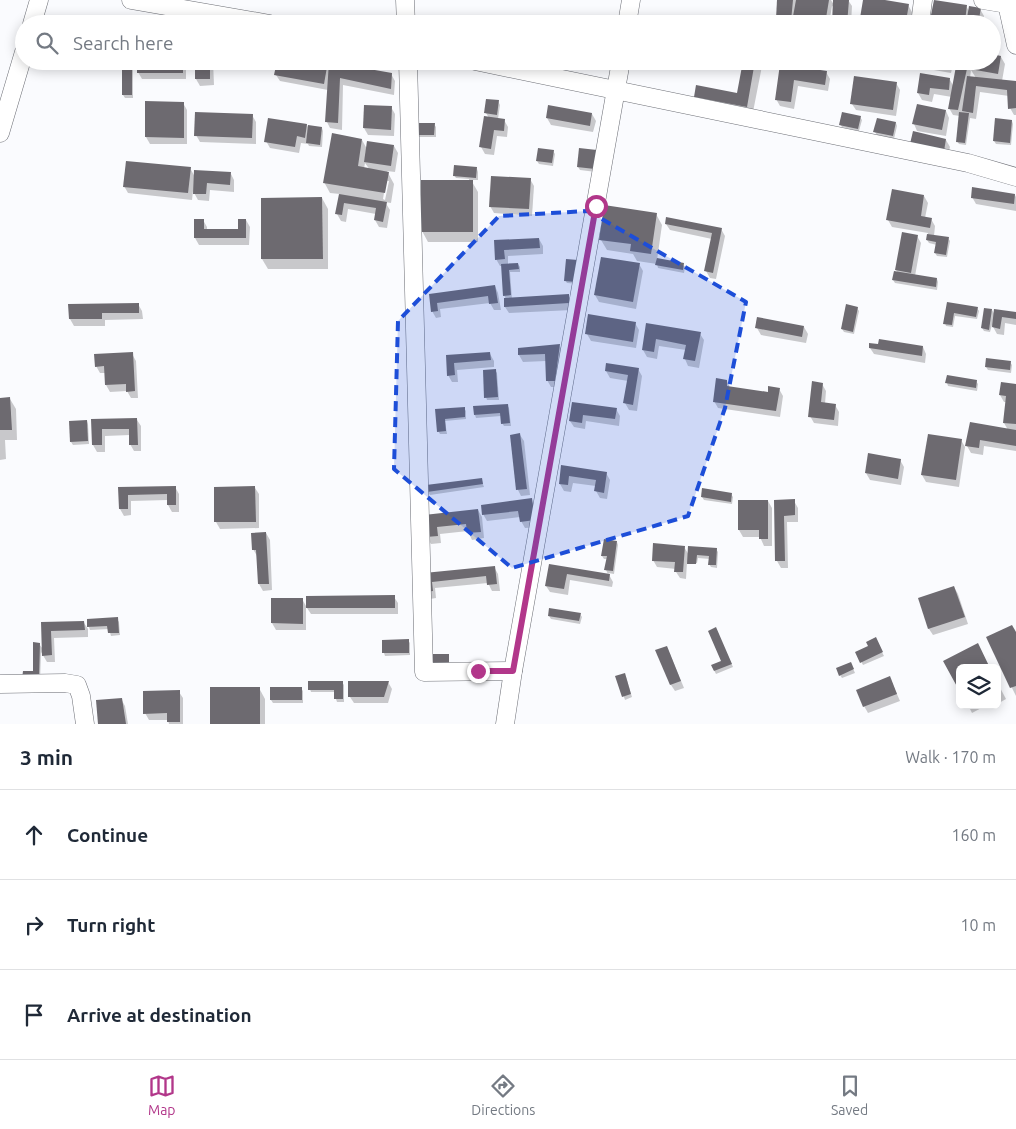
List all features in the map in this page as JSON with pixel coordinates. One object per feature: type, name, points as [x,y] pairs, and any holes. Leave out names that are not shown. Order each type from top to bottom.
[{"type":"street","points":[[35,15],[39,0]]},
{"type":"street","points":[[131,0],[218,15]]},
{"type":"street","points":[[405,0],[406,15]]},
{"type":"street","points":[[628,15],[631,0]]},
{"type":"street","points":[[921,15],[923,0]]},
{"type":"street","points":[[983,0],[1010,2],[1016,45]]},
{"type":"street","points":[[0,134],[19,70]]},
{"type":"street","points":[[408,70],[424,672],[513,671]]},
{"type":"street","points":[[519,70],[968,163],[1016,176]]},
{"type":"street","points":[[505,724],[619,70]]},
{"type":"street","points":[[0,684],[65,682],[77,686],[81,696],[85,724]]},
{"type":"highlighted area","points":[[588,211],[746,302],[725,408],[688,516],[512,568],[394,469],[398,321],[499,216]]},
{"type":"building","points":[[777,0],[793,0],[792,15],[776,15]]},
{"type":"building","points":[[796,0],[829,0],[826,15],[793,15]]},
{"type":"building","points":[[833,0],[849,0],[848,15],[832,15]]},
{"type":"building","points":[[863,0],[885,0],[909,4],[907,15],[860,15]]},
{"type":"building","points":[[934,0],[967,5],[966,15],[931,15]]},
{"type":"building","points":[[969,6],[981,8],[980,15],[968,15]]},
{"type":"building","points":[[122,70],[132,70],[132,95],[122,95]]},
{"type":"building","points":[[137,70],[183,70],[183,73],[137,73]]},
{"type":"building","points":[[195,70],[210,70],[210,79],[195,79]]},
{"type":"building","points":[[275,70],[326,70],[324,84],[274,75]]},
{"type":"building","points":[[328,70],[375,70],[392,73],[391,89],[340,78],[338,123],[325,122]]},
{"type":"building","points":[[741,70],[753,70],[747,107],[694,97],[696,85],[737,93]]},
{"type":"building","points":[[779,70],[827,71],[825,85],[794,80],[791,102],[775,100]]},
{"type":"building","points":[[955,70],[967,70],[958,110],[948,109]]},
{"type":"building","points":[[976,70],[999,70],[998,74]]},
{"type":"building","points":[[920,73],[950,78],[949,90],[930,88],[929,95],[917,93]]},
{"type":"building","points":[[854,76],[897,82],[893,110],[850,104]]},
{"type":"building","points":[[967,76],[1016,81],[1016,108],[1008,109],[1007,90],[976,86],[973,113],[962,111]]},
{"type":"building","points":[[486,99],[499,100],[497,115],[484,113]]},
{"type":"building","points":[[145,101],[184,102],[184,138],[145,137]]},
{"type":"building","points":[[917,104],[946,110],[942,130],[912,124]]},
{"type":"building","points":[[364,105],[392,106],[391,130],[363,128]]},
{"type":"building","points":[[548,105],[592,113],[590,126],[546,118]]},
{"type":"building","points":[[195,112],[253,114],[252,138],[194,136]]},
{"type":"building","points":[[842,112],[861,116],[858,129],[839,125]]},
{"type":"building","points":[[959,112],[969,113],[965,143],[956,142]]},
{"type":"building","points":[[484,116],[505,119],[504,131],[494,130],[491,149],[479,147]]},
{"type":"building","points":[[268,118],[307,124],[305,138],[297,136],[295,147],[264,142]]},
{"type":"building","points":[[877,118],[896,122],[893,136],[873,132]]},
{"type":"building","points":[[995,118],[1012,120],[1010,143],[993,141]]},
{"type":"building","points":[[415,123],[435,123],[434,135],[415,135]]},
{"type":"building","points":[[308,125],[322,127],[320,145],[306,143]]},
{"type":"building","points":[[913,131],[946,139],[944,151],[910,144]]},
{"type":"building","points":[[332,133],[362,139],[358,166],[389,172],[385,193],[323,183]]},
{"type":"building","points":[[367,141],[394,145],[391,166],[364,162]]},
{"type":"building","points":[[538,148],[554,150],[552,163],[536,161]]},
{"type":"building","points":[[579,148],[597,150],[595,169],[577,167]]},
{"type":"building","points":[[126,161],[191,167],[188,193],[123,187]]},
{"type":"building","points":[[454,165],[477,167],[476,178],[453,176]]},
{"type":"building","points":[[194,170],[231,172],[230,185],[207,183],[206,194],[193,194]]},
{"type":"building","points":[[491,176],[531,178],[529,209],[489,207]]},
{"type":"building","points":[[421,180],[473,180],[473,232],[421,232]]},
{"type":"building","points":[[972,187],[1015,194],[1014,204],[971,198]]},
{"type":"building","points":[[892,189],[924,195],[921,216],[932,218],[930,228],[886,220]]},
{"type":"building","points":[[339,194],[387,202],[383,222],[374,220],[376,208],[344,203],[342,215],[335,214]]},
{"type":"building","points":[[322,197],[323,259],[261,259],[261,198]]},
{"type":"building","points":[[604,205],[657,213],[651,254],[630,251],[631,244],[599,240]]},
{"type":"building","points":[[666,217],[722,228],[713,273],[704,271],[712,233],[665,224]]},
{"type":"building","points":[[194,219],[204,219],[204,229],[238,229],[238,219],[246,219],[246,238],[194,238]]},
{"type":"building","points":[[902,232],[918,235],[911,273],[895,270]]},
{"type":"building","points":[[927,234],[949,237],[946,255],[934,253],[936,242],[926,240]]},
{"type":"building","points":[[539,238],[540,248],[504,250],[505,259],[495,260],[494,240]]},
{"type":"building","points":[[601,257],[640,263],[633,302],[594,295]]},
{"type":"building","points":[[657,258],[684,263],[683,270],[655,265]]},
{"type":"building","points":[[566,259],[578,260],[576,282],[564,281]]},
{"type":"building","points":[[518,263],[519,269],[509,270],[511,295],[503,296],[501,264]]},
{"type":"building","points":[[894,271],[937,278],[936,287],[892,280]]},
{"type":"building","points":[[495,285],[498,303],[489,304],[488,296],[437,303],[438,311],[431,312],[429,294]]},
{"type":"building","points":[[569,294],[569,303],[504,307],[504,298]]},
{"type":"building","points":[[947,302],[978,307],[976,317],[954,313],[952,325],[943,324]]},
{"type":"building","points":[[139,303],[139,313],[102,313],[102,319],[69,319],[68,304]]},
{"type":"building","points":[[846,304],[858,307],[853,332],[841,329]]},
{"type":"building","points":[[984,308],[992,309],[989,330],[981,328]]},
{"type":"building","points":[[994,309],[1016,312],[1016,319],[1002,317],[1000,329],[992,327]]},
{"type":"building","points":[[588,314],[636,322],[633,342],[585,334]]},
{"type":"building","points":[[757,317],[804,326],[802,337],[755,328]]},
{"type":"building","points":[[646,323],[701,332],[695,361],[683,359],[686,345],[656,339],[654,352],[642,350]]},
{"type":"building","points":[[879,339],[923,346],[922,356],[869,348],[869,343],[878,344]]},
{"type":"building","points":[[560,344],[555,381],[546,381],[545,354],[518,355],[518,348]]},
{"type":"building","points":[[133,352],[135,391],[126,392],[126,384],[105,385],[104,366],[95,367],[94,354]]},
{"type":"building","points":[[490,352],[491,360],[454,363],[455,375],[447,376],[446,355]]},
{"type":"building","points":[[986,358],[1011,361],[1010,370],[985,367]]},
{"type":"building","points":[[606,363],[639,368],[633,405],[623,403],[628,375],[605,371]]},
{"type":"building","points":[[496,369],[498,397],[484,398],[483,370]]},
{"type":"building","points":[[947,375],[977,380],[976,388],[945,383]]},
{"type":"building","points":[[716,378],[727,380],[727,386],[768,392],[768,386],[780,388],[776,411],[713,402]]},
{"type":"building","points":[[812,381],[823,383],[821,402],[836,404],[834,420],[808,417]]},
{"type":"building","points":[[1001,382],[1016,384],[1016,424],[1003,423],[1006,396],[999,395]]},
{"type":"building","points":[[10,397],[12,430],[0,430],[0,398]]},
{"type":"building","points":[[572,402],[617,408],[615,419],[583,415],[582,423],[569,421]]},
{"type":"building","points":[[508,404],[510,423],[501,424],[500,413],[474,415],[473,406]]},
{"type":"building","points":[[465,407],[465,417],[445,419],[446,431],[437,432],[435,409]]},
{"type":"building","points":[[137,418],[138,445],[129,445],[129,429],[102,429],[102,445],[92,445],[91,419]]},
{"type":"building","points":[[87,420],[88,441],[70,442],[69,421]]},
{"type":"building","points":[[970,422],[1016,430],[1016,446],[980,440],[979,448],[965,446]]},
{"type":"building","points":[[520,433],[527,489],[516,490],[510,435]]},
{"type":"building","points":[[928,434],[962,439],[956,480],[921,475]]},
{"type":"building","points":[[868,453],[901,459],[898,479],[865,473]]},
{"type":"building","points":[[561,465],[607,472],[604,493],[594,491],[596,480],[569,476],[568,485],[559,484]]},
{"type":"building","points":[[482,478],[483,484],[427,492],[426,485]]},
{"type":"building","points":[[176,486],[176,505],[167,505],[167,494],[128,495],[128,509],[119,509],[118,487]]},
{"type":"building","points":[[255,486],[256,522],[214,522],[214,487]]},
{"type":"building","points":[[702,488],[732,493],[731,502],[701,497]]},
{"type":"building","points":[[532,498],[535,520],[520,522],[518,511],[482,515],[481,505]]},
{"type":"building","points":[[795,499],[795,515],[784,516],[785,561],[775,561],[774,500]]},
{"type":"building","points":[[738,500],[768,500],[768,539],[759,539],[759,530],[738,530]]},
{"type":"building","points":[[478,509],[481,532],[467,533],[466,524],[437,527],[438,536],[426,537],[424,515]]},
{"type":"building","points":[[266,532],[269,584],[258,584],[256,550],[252,550],[251,533]]},
{"type":"building","points":[[604,539],[617,541],[613,571],[604,570],[607,556],[601,556]]},
{"type":"building","points":[[653,543],[685,546],[683,572],[674,572],[675,562],[652,561]]},
{"type":"building","points":[[688,546],[717,548],[716,565],[708,565],[709,556],[697,555],[696,564],[687,564]]},
{"type":"building","points":[[549,564],[610,574],[609,581],[567,574],[564,589],[545,586]]},
{"type":"building","points":[[495,566],[497,584],[487,585],[486,576],[432,582],[433,591],[425,592],[424,573]]},
{"type":"building","points":[[954,586],[965,617],[928,629],[918,598]]},
{"type":"building","points":[[395,595],[395,608],[306,608],[306,596]]},
{"type":"building","points":[[271,598],[303,598],[303,624],[271,623]]},
{"type":"building","points":[[549,608],[581,613],[579,621],[548,616]]},
{"type":"building","points":[[118,617],[119,633],[108,633],[107,626],[87,627],[87,619]]},
{"type":"building","points":[[84,621],[85,630],[51,631],[52,655],[42,656],[41,622]]},
{"type":"building","points":[[1012,625],[1016,632],[1016,686],[1010,688],[1001,669],[1001,664],[999,664],[986,637]]},
{"type":"building","points":[[716,627],[732,664],[714,671],[711,665],[721,661],[708,631]]},
{"type":"building","points":[[876,637],[883,652],[860,663],[855,652],[868,646],[866,642]]},
{"type":"building","points":[[409,639],[409,653],[382,653],[382,640]]},
{"type":"building","points":[[33,642],[40,643],[39,679],[22,679],[23,671],[33,671]]},
{"type":"building","points":[[978,643],[988,664],[956,664],[956,685],[943,661]]},
{"type":"building","points":[[667,646],[681,681],[670,685],[655,650]]},
{"type":"building","points":[[430,654],[449,654],[449,664],[429,663]]},
{"type":"building","points":[[851,662],[854,669],[839,676],[836,668]]},
{"type":"building","points":[[625,673],[631,694],[622,697],[615,676]]},
{"type":"building","points":[[890,676],[897,694],[863,707],[856,690]]},
{"type":"building","points":[[308,681],[343,681],[343,699],[334,699],[334,690],[308,690]]},
{"type":"building","points":[[348,681],[389,681],[384,697],[348,697]]},
{"type":"building","points":[[210,687],[260,687],[260,724],[210,724]]},
{"type":"building","points":[[270,687],[302,687],[302,700],[270,700]]},
{"type":"building","points":[[180,690],[180,722],[167,722],[167,713],[143,714],[143,691]]},
{"type":"building","points":[[122,698],[126,724],[98,724],[96,700]]},
{"type":"route","points":[[478,671],[513,671],[596,206]]}]
